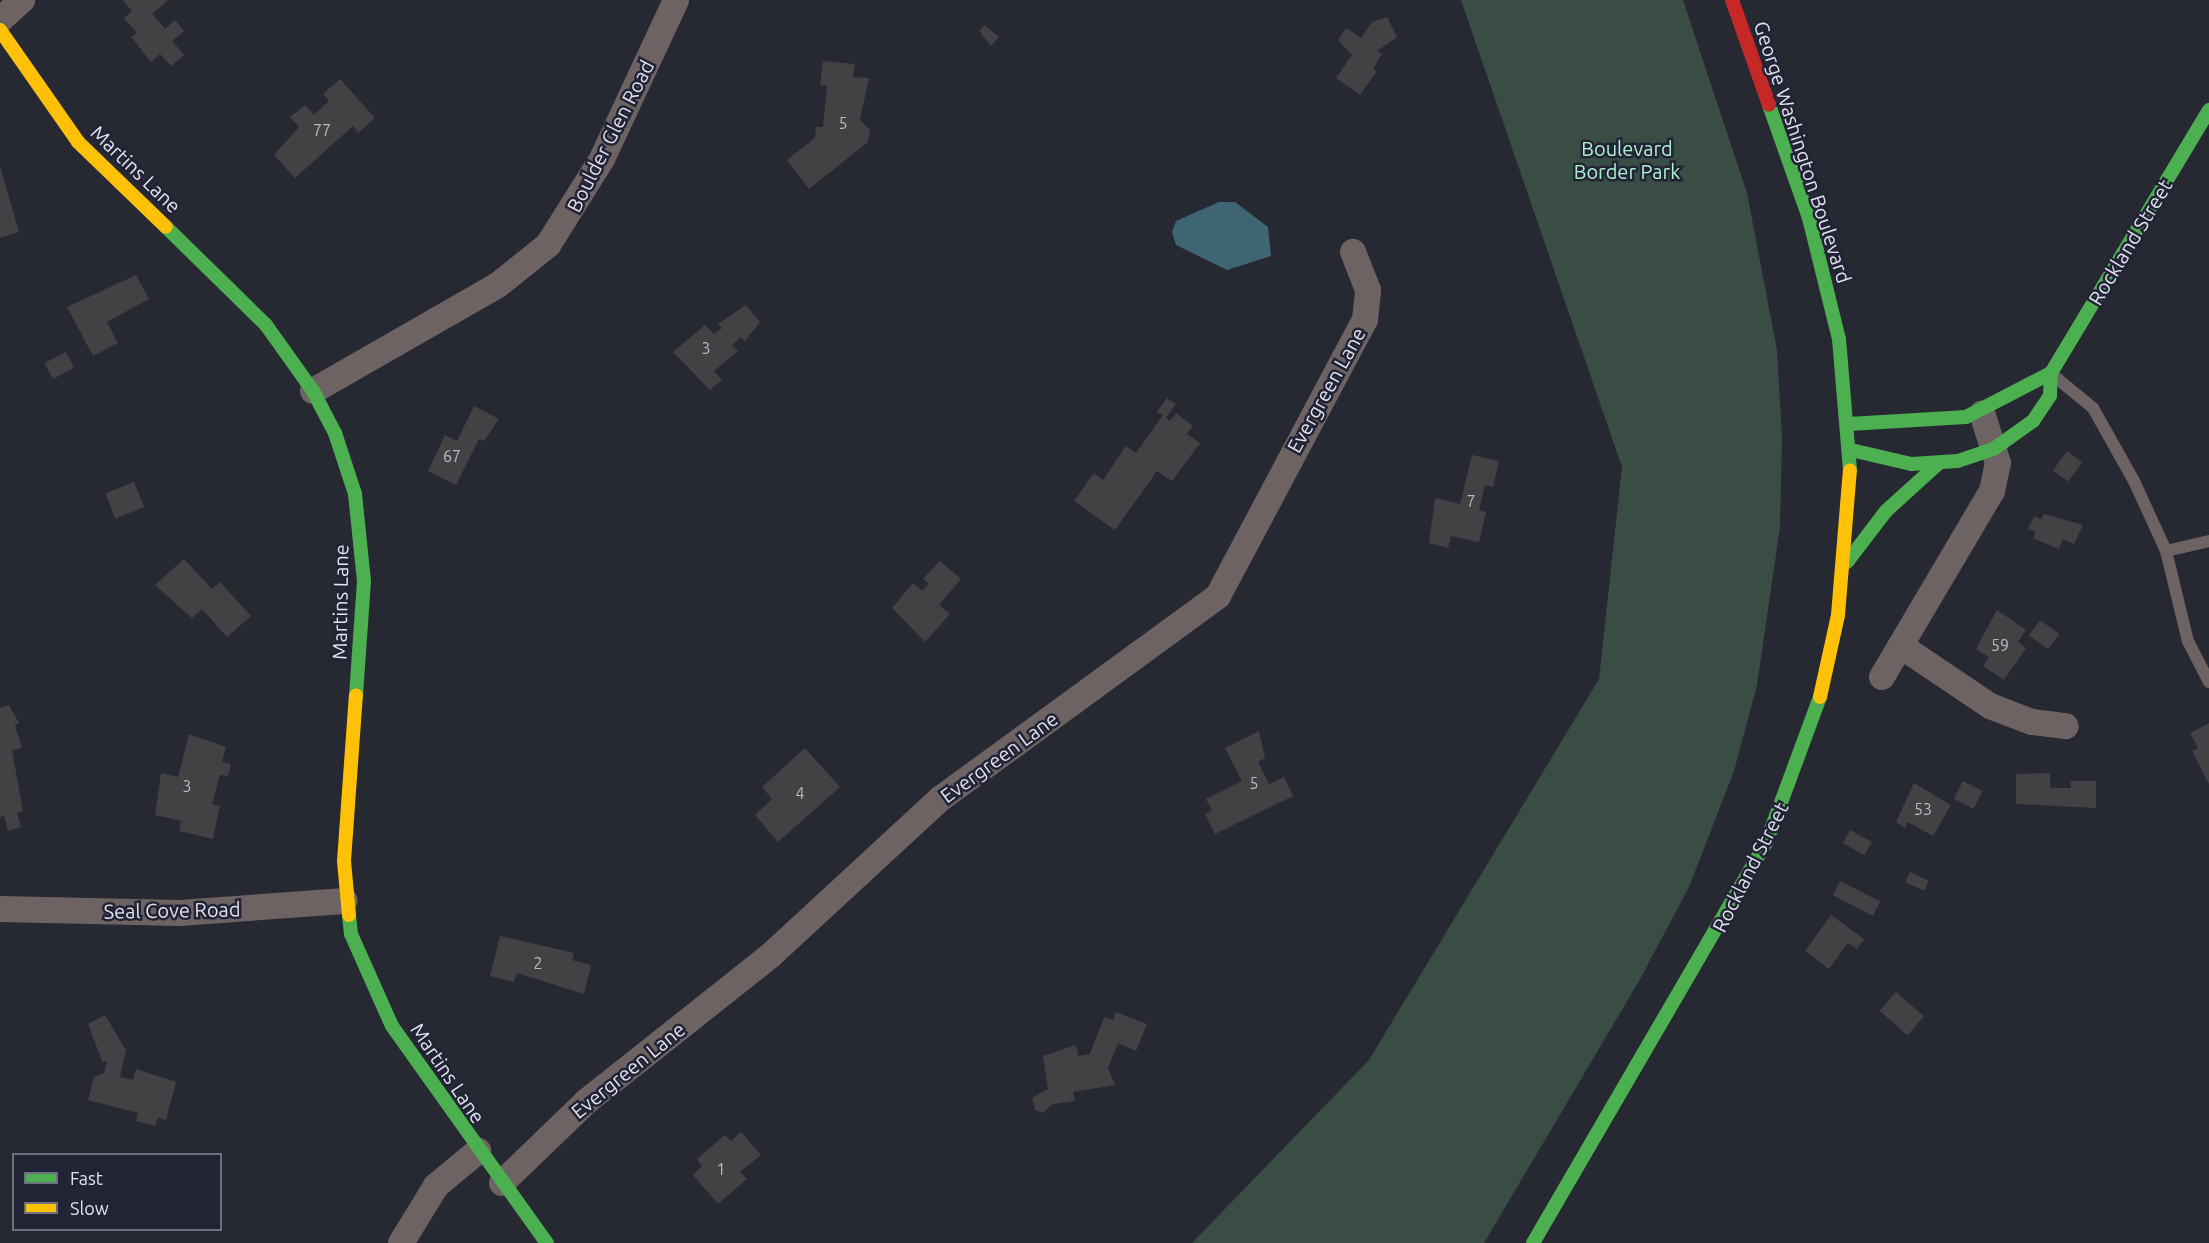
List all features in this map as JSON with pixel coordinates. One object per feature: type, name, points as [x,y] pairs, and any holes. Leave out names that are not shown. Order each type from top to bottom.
[{"type":"main road","name":"George Washington Boulevard","points":[[1732,0],[1819,250],[1839,339],[1849,424]]},
{"type":"main road","name":"Martins Lane","points":[[0,30],[78,142],[235,290],[313,391],[349,470],[363,562],[345,901],[354,946],[376,996],[478,1151],[548,1243]]},
{"type":"main road","name":"Rockland Street","points":[[1851,450],[1911,464],[1939,463],[1995,448],[2042,410],[2050,396],[2051,374],[2209,110]]},
{"type":"main road","points":[[1849,424],[1946,421],[1982,413],[2027,382],[2051,374]]},
{"type":"main road","name":"Rockland Street","points":[[1533,1243],[1766,843],[1815,719],[1847,562],[1851,450],[1849,424]]},
{"type":"main road","points":[[1847,562],[1886,512],[1939,463]]},
{"type":"street","points":[[0,20],[22,0]]},
{"type":"street","name":"Boulder Glen Road","points":[[313,391],[498,285],[548,245],[602,159],[676,0]]},
{"type":"street","name":"Evergreen Lane","points":[[502,1183],[587,1101],[771,955],[940,799],[1218,596],[1365,320],[1368,290],[1353,252]]},
{"type":"street","points":[[1882,677],[1992,491],[1997,472],[1995,448],[1982,413]]},
{"type":"street","points":[[1901,646],[1990,706],[2032,722],[2066,726]]},
{"type":"street","name":"Seal Cove Road","points":[[0,909],[180,913],[345,901]]},
{"type":"street","points":[[401,1243],[436,1186],[478,1151]]},
{"type":"lane","points":[[2051,374],[2098,415],[2166,551],[2188,641],[2209,681]]},
{"type":"lane","points":[[2166,551],[2209,541]]},
{"type":"green space","name":"Boulevard Border Park","points":[[1461,0],[1683,0],[1747,193],[1777,350],[1782,438],[1780,527],[1757,685],[1734,771],[1689,887],[1639,981],[1484,1243],[1192,1243],[1369,1060],[1599,679],[1622,467]]},
{"type":"water","points":[[1219,202],[1235,202],[1268,227],[1271,256],[1227,270],[1176,245],[1172,232],[1176,221]]},
{"type":"building","points":[[123,0],[168,0],[152,14],[165,29],[175,20],[184,31],[172,41],[184,55],[171,66],[160,54],[151,62],[131,37],[137,33],[124,18],[132,11]]},
{"type":"building","points":[[1387,17],[1397,37],[1377,51],[1382,54],[1373,69],[1377,71],[1360,95],[1336,78],[1352,55],[1338,40],[1346,28],[1361,38],[1372,22]]},
{"type":"building","points":[[985,25],[999,37],[991,46],[979,31]]},
{"type":"building","points":[[823,61],[855,64],[853,77],[869,78],[860,120],[870,130],[868,142],[809,189],[787,160],[815,138],[816,127],[823,127],[827,86],[820,85]]},
{"type":"building","points":[[340,79],[375,118],[358,133],[353,126],[295,178],[274,155],[299,127],[290,117],[305,105],[314,115],[329,101],[323,94]]},
{"type":"building","points":[[0,166],[19,232],[0,238]]},
{"type":"building","points":[[136,275],[149,299],[107,322],[118,343],[93,356],[67,307]]},
{"type":"building","points":[[746,305],[760,322],[745,341],[741,337],[732,345],[738,351],[714,371],[722,380],[710,390],[673,352],[705,325],[714,334],[722,328],[718,324]]},
{"type":"building","points":[[66,352],[74,368],[53,379],[45,363]]},
{"type":"building","points":[[1167,398],[1176,404],[1166,418],[1170,421],[1176,413],[1193,426],[1187,434],[1200,443],[1172,481],[1157,471],[1115,530],[1074,501],[1094,473],[1103,480],[1126,446],[1136,453],[1163,415],[1157,412]]},
{"type":"building","points":[[474,406],[499,419],[484,441],[479,439],[456,485],[428,471],[445,435],[457,441]]},
{"type":"building","points":[[2067,451],[2082,462],[2068,482],[2053,470]]},
{"type":"building","points":[[1472,455],[1499,461],[1493,487],[1485,485],[1479,510],[1486,512],[1479,542],[1451,536],[1448,548],[1429,543],[1435,498],[1460,504]]},
{"type":"building","points":[[134,482],[144,507],[115,519],[105,494]]},
{"type":"building","points":[[2044,514],[2083,525],[2074,544],[2063,539],[2059,549],[2033,538],[2036,532],[2028,529],[2034,516],[2041,519]]},
{"type":"building","points":[[184,559],[212,589],[220,582],[251,616],[227,637],[202,609],[192,618],[155,585]]},
{"type":"building","points":[[940,561],[961,579],[939,605],[950,614],[925,642],[892,608],[913,583],[922,591],[929,584],[923,579]]},
{"type":"building","points":[[1997,610],[2026,630],[2018,642],[2026,648],[2004,680],[1983,666],[1989,657],[1976,649]]},
{"type":"building","points":[[2040,620],[2059,634],[2048,649],[2029,635]]},
{"type":"building","points":[[9,705],[19,723],[15,725],[22,748],[12,750],[23,811],[17,813],[21,827],[8,831],[4,816],[0,817],[0,708]]},
{"type":"building","points":[[2209,723],[2209,784],[2192,751],[2198,748],[2190,733]]},
{"type":"building","points":[[1259,731],[1265,758],[1258,762],[1269,784],[1284,777],[1293,796],[1215,834],[1205,814],[1212,810],[1206,799],[1242,781],[1225,748]]},
{"type":"building","points":[[189,734],[226,747],[222,762],[231,764],[228,776],[220,775],[212,804],[220,806],[213,839],[179,831],[181,821],[155,815],[161,773],[178,777]]},
{"type":"building","points":[[805,748],[840,787],[778,842],[755,815],[772,799],[762,787]]},
{"type":"building","points":[[2050,773],[2050,788],[2071,788],[2070,781],[2096,781],[2096,808],[2016,804],[2016,774]]},
{"type":"building","points":[[1963,781],[1983,791],[1974,809],[1954,799]]},
{"type":"building","points":[[1914,783],[1951,805],[1933,836],[1908,822],[1905,828],[1896,822]]},
{"type":"building","points":[[1850,830],[1872,842],[1865,855],[1843,843]]},
{"type":"building","points":[[1910,872],[1929,881],[1924,891],[1905,882]]},
{"type":"building","points":[[1840,881],[1880,901],[1873,916],[1833,895]]},
{"type":"building","points":[[1831,915],[1864,939],[1857,949],[1848,943],[1829,969],[1805,951]]},
{"type":"building","points":[[500,936],[574,953],[572,960],[591,965],[584,994],[517,973],[514,982],[490,976]]},
{"type":"building","points":[[1896,992],[1924,1016],[1908,1035],[1880,1011]]},
{"type":"building","points":[[1116,1012],[1147,1024],[1136,1051],[1118,1043],[1108,1068],[1115,1085],[1073,1092],[1075,1101],[1053,1104],[1043,1113],[1035,1110],[1032,1098],[1048,1089],[1043,1056],[1076,1045],[1078,1056],[1090,1054],[1104,1017],[1113,1020]]},
{"type":"building","points":[[105,1015],[126,1050],[120,1077],[133,1080],[136,1069],[176,1082],[166,1120],[158,1118],[155,1126],[136,1121],[138,1113],[88,1100],[94,1077],[104,1073],[107,1062],[102,1061],[88,1024]]},
{"type":"building","points":[[741,1132],[761,1155],[740,1172],[747,1179],[718,1204],[693,1175],[702,1166],[697,1159],[725,1135],[731,1141]]},
{"type":"traffic: fast","points":[[1769,105],[1809,218],[1839,339],[1850,470]]},
{"type":"traffic: fast","points":[[1851,450],[1911,464],[1958,461],[1995,448],[2033,421],[2050,396],[2051,373],[2209,110]]},
{"type":"traffic: fast","points":[[166,227],[266,325],[313,391],[335,433],[355,494],[364,581],[356,695]]},
{"type":"traffic: fast","points":[[1849,424],[1966,417],[2051,373]]},
{"type":"traffic: fast","points":[[1847,562],[1886,511],[1939,463]]},
{"type":"traffic: fast","points":[[1533,1243],[1766,843],[1820,697]]},
{"type":"traffic: fast","points":[[349,915],[351,934],[392,1026],[547,1243]]},
{"type":"traffic: slow","points":[[0,30],[78,142],[166,227]]},
{"type":"traffic: slow","points":[[1820,697],[1838,615],[1850,470]]},
{"type":"traffic: slow","points":[[349,915],[344,861],[356,695]]},
{"type":"traffic: jam","points":[[1732,0],[1769,105]]}]
